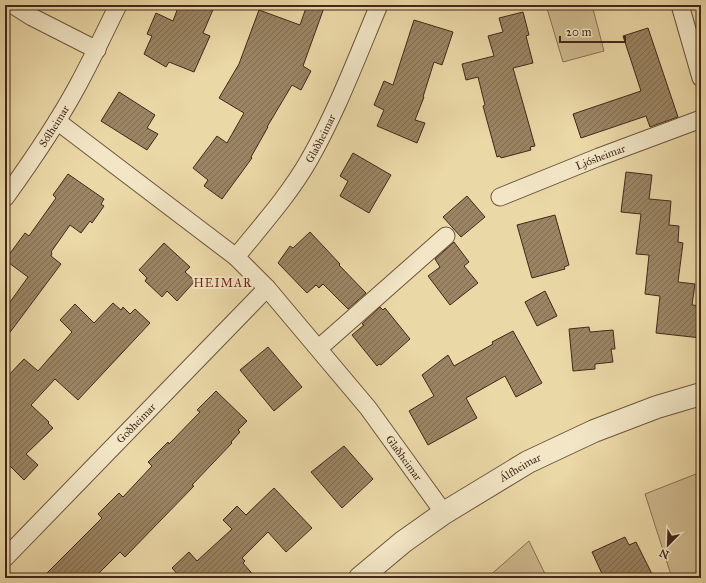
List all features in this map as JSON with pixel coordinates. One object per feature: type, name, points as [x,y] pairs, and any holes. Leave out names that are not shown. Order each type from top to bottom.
[{"type":"street","points":[[13,5],[32,17],[97,50]]},
{"type":"street","name":"Sólheimar","points":[[5,198],[57,121],[97,50],[118,5]]},
{"type":"street","name":"Glaðheimar","points":[[236,257],[280,203],[308,161],[335,109],[379,5]]},
{"type":"street","points":[[680,5],[701,78]]},
{"type":"street","name":"Ljósheimar","points":[[500,198],[600,157],[701,120]]},
{"type":"street","name":"Glaðheimar","points":[[57,121],[236,257],[267,288],[368,408],[444,513]]},
{"type":"street","points":[[319,348],[446,236]]},
{"type":"street","name":"Goðheimar","points":[[5,558],[267,288]]},
{"type":"street","name":"Álfheimar","points":[[360,578],[403,542],[444,513],[528,462],[594,431],[657,407],[701,394]]},
{"type":"shaded area","points":[[546,5],[592,5],[604,51],[563,62]]},
{"type":"shaded area","points":[[701,472],[701,578],[672,578],[645,494]]},
{"type":"shaded area","points":[[529,541],[547,578],[487,578]]},
{"type":"building","points":[[179,5],[215,5],[203,33],[210,36],[194,72],[169,62],[166,67],[144,54],[152,36],[147,34],[156,13],[173,21]]},
{"type":"building","points":[[307,5],[325,5],[303,66],[311,71],[301,90],[292,85],[267,127],[251,157],[252,158],[222,199],[204,186],[208,180],[193,168],[217,136],[227,143],[244,113],[219,98],[239,64],[259,10],[300,25]]},
{"type":"building","points":[[523,12],[529,35],[526,36],[533,63],[513,68],[535,146],[530,147],[531,150],[501,158],[500,156],[497,157],[483,106],[485,105],[478,77],[466,80],[462,64],[494,56],[488,36],[503,32],[499,18]]},
{"type":"building","points":[[414,20],[453,32],[442,65],[434,62],[424,97],[415,120],[425,123],[417,143],[377,126],[384,110],[374,105],[384,81],[393,85]]},
{"type":"building","points":[[648,28],[678,117],[650,127],[646,116],[581,138],[573,114],[641,91],[623,36]]},
{"type":"building","points":[[119,92],[155,115],[147,128],[158,134],[147,150],[101,121]]},
{"type":"building","points":[[353,153],[391,175],[369,213],[340,196],[348,181],[340,176]]},
{"type":"building","points":[[626,172],[652,175],[649,199],[671,201],[669,225],[679,226],[678,242],[683,243],[678,282],[695,284],[692,305],[701,306],[701,338],[656,333],[660,296],[645,294],[649,255],[636,254],[641,214],[621,212]]},
{"type":"building","points":[[68,174],[104,199],[101,204],[104,206],[92,223],[90,221],[81,233],[70,225],[51,252],[51,256],[61,264],[5,339],[5,309],[28,277],[5,260],[25,233],[29,236],[56,198],[53,195]]},
{"type":"building","points":[[467,196],[485,217],[461,237],[443,217]]},
{"type":"building","points":[[555,215],[569,265],[564,267],[565,269],[532,278],[517,225]]},
{"type":"building","points":[[310,232],[366,293],[348,309],[323,284],[319,288],[316,285],[307,293],[278,263],[290,246],[293,248]]},
{"type":"building","points":[[454,242],[469,262],[464,266],[478,283],[450,305],[428,276],[440,267],[435,259]]},
{"type":"building","points":[[164,243],[190,267],[185,272],[195,281],[177,301],[167,291],[162,297],[145,281],[147,278],[139,270]]},
{"type":"building","points":[[545,291],[557,316],[537,326],[525,302]]},
{"type":"building","points":[[113,303],[121,310],[123,307],[130,314],[135,309],[150,323],[78,400],[55,379],[31,405],[49,422],[48,423],[53,428],[26,454],[38,465],[24,480],[5,461],[5,379],[24,359],[38,371],[72,332],[60,320],[75,304],[94,323]]},
{"type":"building","points":[[380,307],[383,310],[385,308],[410,339],[381,365],[379,364],[377,366],[352,335],[364,325],[362,324]]},
{"type":"building","points":[[589,327],[590,332],[613,330],[615,349],[611,349],[613,362],[595,364],[595,369],[573,371],[569,329]]},
{"type":"building","points":[[513,331],[542,383],[516,397],[505,376],[466,398],[477,418],[428,445],[409,411],[434,396],[422,375],[448,355],[454,366],[493,344],[492,342]]},
{"type":"building","points":[[268,347],[302,387],[274,411],[240,370]]},
{"type":"building","points":[[216,391],[247,421],[238,430],[240,432],[231,442],[232,443],[192,485],[194,486],[125,557],[120,552],[94,578],[42,578],[102,518],[98,514],[119,493],[123,497],[152,466],[148,462],[168,442],[169,444],[200,412],[197,410]]},
{"type":"building","points":[[344,446],[373,479],[342,508],[311,472]]},
{"type":"building","points":[[274,488],[312,528],[286,552],[268,532],[242,558],[245,561],[243,563],[256,578],[178,578],[180,577],[172,568],[189,552],[197,561],[232,529],[223,520],[237,506],[246,515]]},
{"type":"building","points":[[625,537],[629,545],[636,542],[654,578],[604,578],[592,552]]},
{"type":"district","name":"HEIMAR","points":[[223,283]]}]
